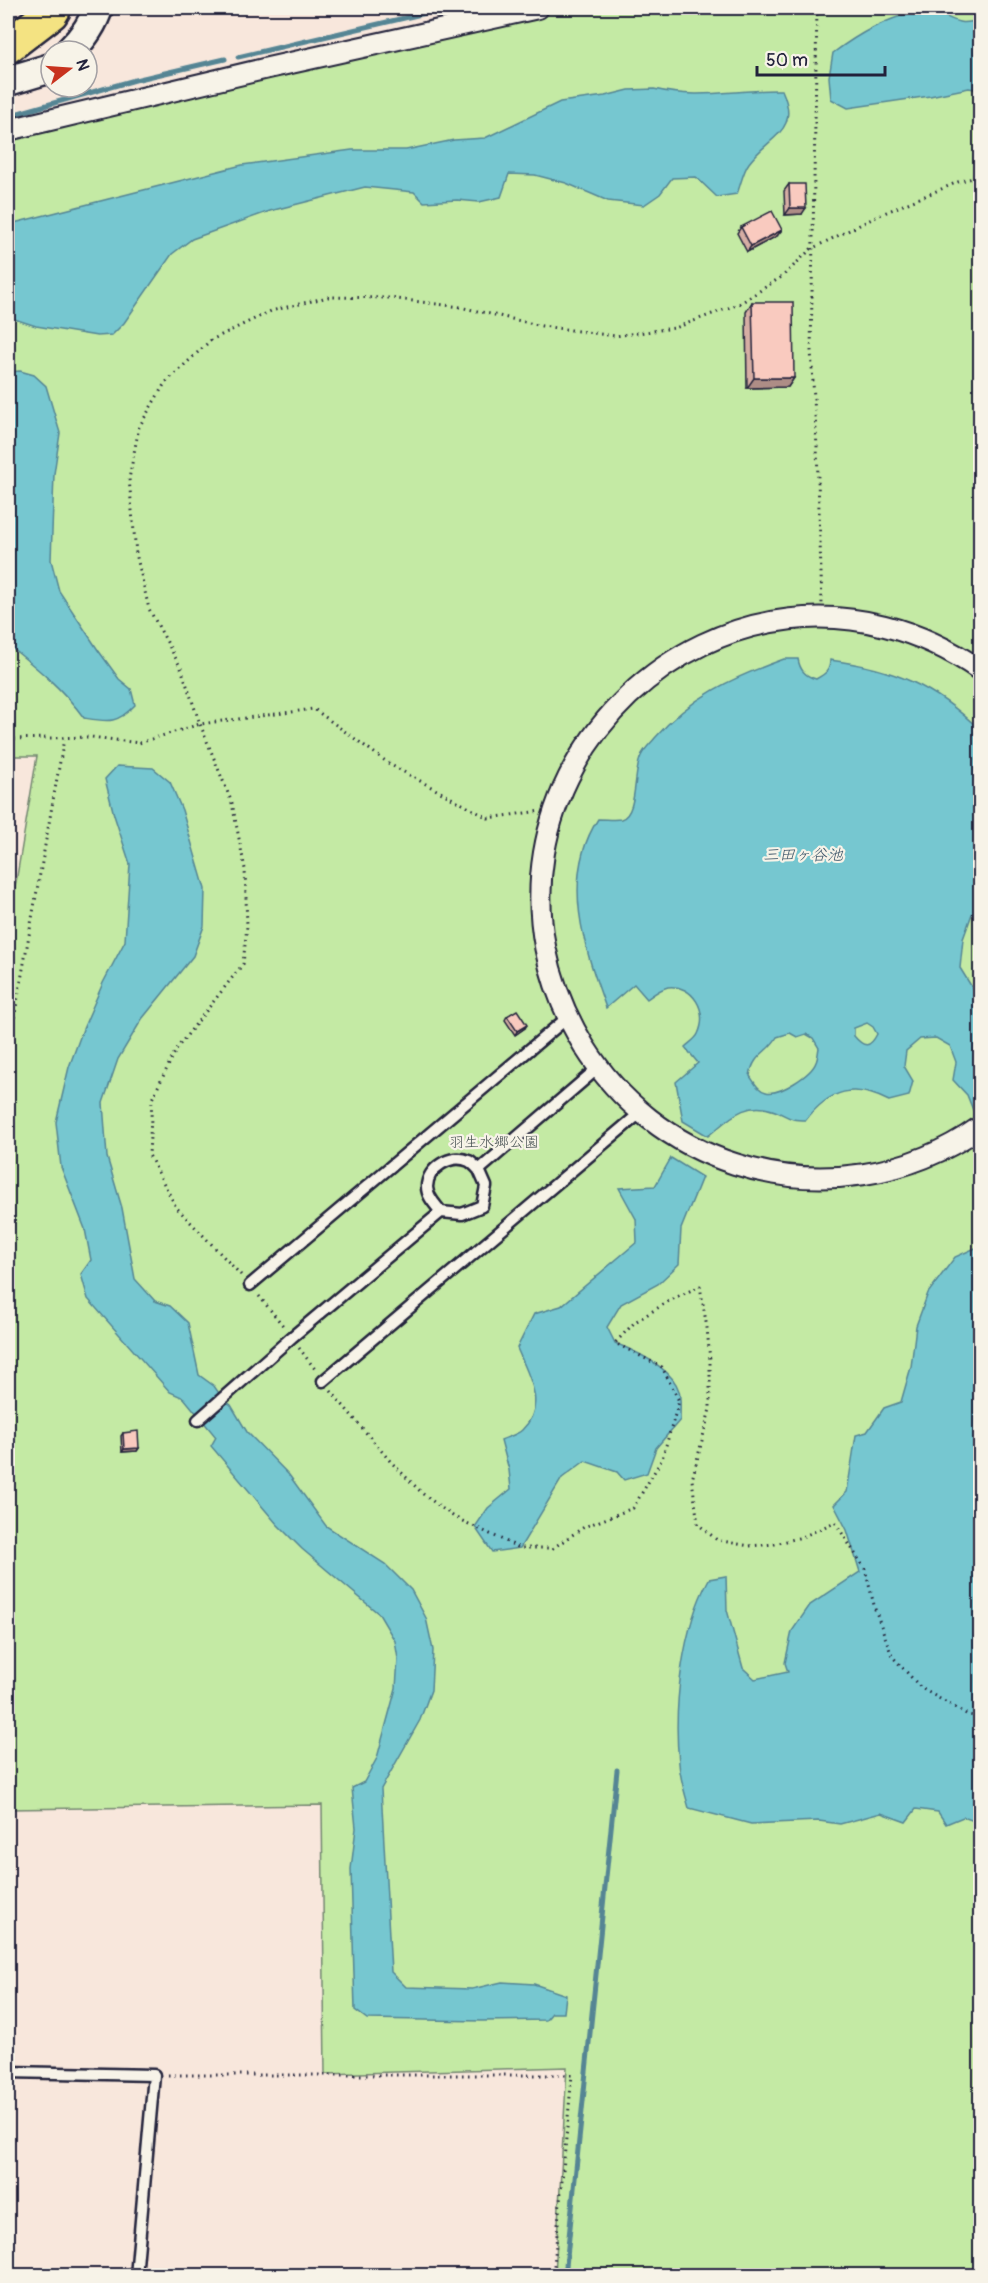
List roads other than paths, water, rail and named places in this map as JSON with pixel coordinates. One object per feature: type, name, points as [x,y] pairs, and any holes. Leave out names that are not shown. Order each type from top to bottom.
[{"type":"highway","points":[[8,20],[23,8]]},
{"type":"highway","points":[[8,46],[51,13],[54,8]]},
{"type":"street","points":[[82,39],[98,8]]},
{"type":"street","points":[[8,130],[267,68],[538,8]]},
{"type":"street","points":[[8,81],[39,72]]},
{"type":"street","points":[[981,670],[929,641],[895,628],[859,621],[823,618],[784,620],[746,628],[709,641],[674,659],[642,682],[608,716],[590,739],[570,773],[555,809],[545,850],[542,882],[543,936],[552,978],[567,1018],[598,1068],[640,1113],[676,1138],[714,1158],[756,1171],[798,1178],[841,1178],[884,1171],[925,1158],[964,1139],[981,1127]]},
{"type":"lane","points":[[250,1285],[567,1018]]},
{"type":"lane","points":[[479,1170],[598,1068]]},
{"type":"lane","points":[[323,1381],[640,1113]]},
{"type":"lane","points":[[198,1420],[292,1337],[441,1212],[462,1214],[482,1206],[486,1186],[479,1170],[471,1162],[461,1159],[445,1162],[437,1166],[431,1174],[427,1186],[429,1196],[441,1212]]},
{"type":"lane","points":[[8,2072],[154,2074],[136,2276]]},
{"type":"water","points":[[917,11],[935,12],[962,22],[980,19],[980,90],[969,88],[848,108],[831,99],[829,77],[833,53],[873,28]]},
{"type":"water","points":[[654,89],[687,94],[782,90],[788,115],[780,132],[749,163],[737,194],[717,197],[696,177],[672,178],[660,194],[644,205],[608,201],[566,183],[535,175],[509,174],[501,197],[479,202],[457,200],[424,202],[414,192],[365,187],[270,211],[192,239],[172,254],[124,323],[112,335],[97,336],[36,326],[8,317],[8,226],[14,223],[242,165],[352,150],[406,150],[454,140],[485,138],[560,102],[629,90]]},
{"type":"water","points":[[20,371],[34,375],[46,386],[60,433],[54,474],[51,560],[59,591],[119,679],[131,689],[135,705],[118,719],[84,718],[58,688],[8,645],[8,372]]},
{"type":"water","name":"三田ヶ谷池","points":[[784,659],[798,659],[804,672],[816,679],[826,672],[830,660],[873,668],[893,674],[929,691],[980,730],[980,912],[972,914],[963,939],[960,968],[973,989],[980,991],[978,1062],[980,1064],[980,1105],[973,1110],[967,1095],[953,1080],[956,1062],[950,1046],[936,1038],[920,1039],[906,1051],[904,1066],[913,1081],[909,1096],[889,1101],[865,1092],[843,1092],[824,1101],[806,1120],[792,1119],[775,1111],[755,1107],[731,1117],[708,1136],[683,1121],[676,1082],[698,1063],[685,1047],[697,1036],[701,1026],[700,1009],[696,1001],[685,990],[677,987],[665,988],[647,999],[634,984],[606,1008],[590,961],[580,913],[578,889],[580,865],[587,842],[598,819],[621,819],[626,816],[633,801],[641,756],[669,724],[683,711],[714,690]],"holes":[[[867,1023],[877,1034],[867,1045],[854,1036],[854,1028]],[[790,1033],[797,1037],[806,1034],[813,1038],[819,1048],[816,1062],[794,1083],[779,1091],[763,1091],[750,1076],[754,1063],[777,1037]]]},
{"type":"water","points":[[117,766],[153,768],[170,782],[182,810],[205,889],[204,926],[193,956],[142,1019],[118,1059],[103,1103],[107,1157],[122,1208],[135,1279],[155,1301],[170,1306],[188,1323],[199,1375],[214,1386],[223,1399],[231,1405],[247,1432],[289,1475],[326,1526],[385,1564],[411,1590],[426,1618],[433,1650],[431,1690],[420,1720],[381,1789],[391,1972],[406,1987],[472,1989],[502,1982],[534,1984],[566,1995],[564,2013],[552,2013],[546,2020],[367,2019],[355,2010],[351,1869],[356,1828],[352,1788],[364,1782],[377,1758],[396,1688],[398,1659],[395,1641],[379,1614],[302,1549],[277,1524],[211,1446],[216,1437],[184,1398],[170,1392],[88,1299],[81,1274],[91,1260],[85,1229],[61,1167],[56,1122],[69,1067],[83,1029],[125,941],[130,864],[105,779]]},
{"type":"water","points":[[671,1158],[702,1177],[681,1229],[679,1264],[658,1284],[621,1304],[607,1327],[615,1343],[652,1361],[669,1374],[680,1394],[680,1420],[656,1448],[647,1473],[624,1480],[617,1472],[585,1461],[562,1478],[520,1548],[492,1552],[475,1527],[488,1508],[511,1489],[509,1470],[501,1440],[522,1430],[534,1410],[535,1400],[530,1379],[517,1348],[534,1314],[561,1306],[637,1242],[636,1219],[619,1188],[655,1186]]},
{"type":"water","points":[[980,1246],[980,1823],[963,1817],[946,1824],[938,1812],[916,1809],[906,1822],[881,1813],[840,1824],[819,1821],[751,1824],[689,1808],[682,1780],[677,1741],[679,1693],[686,1644],[692,1621],[709,1579],[726,1576],[727,1610],[743,1668],[755,1679],[788,1672],[785,1663],[792,1631],[810,1605],[860,1572],[847,1530],[834,1505],[847,1492],[856,1435],[867,1432],[884,1408],[901,1402],[911,1367],[916,1326],[928,1293],[955,1257]]},
{"type":"waterway","points":[[238,57],[447,8]]},
{"type":"waterway","points":[[8,116],[135,80],[225,59]]},
{"type":"waterway","points":[[565,2276],[617,1770]]},
{"type":"park label","name":"羽生水郷公園","points":[[494,1142]]}]
